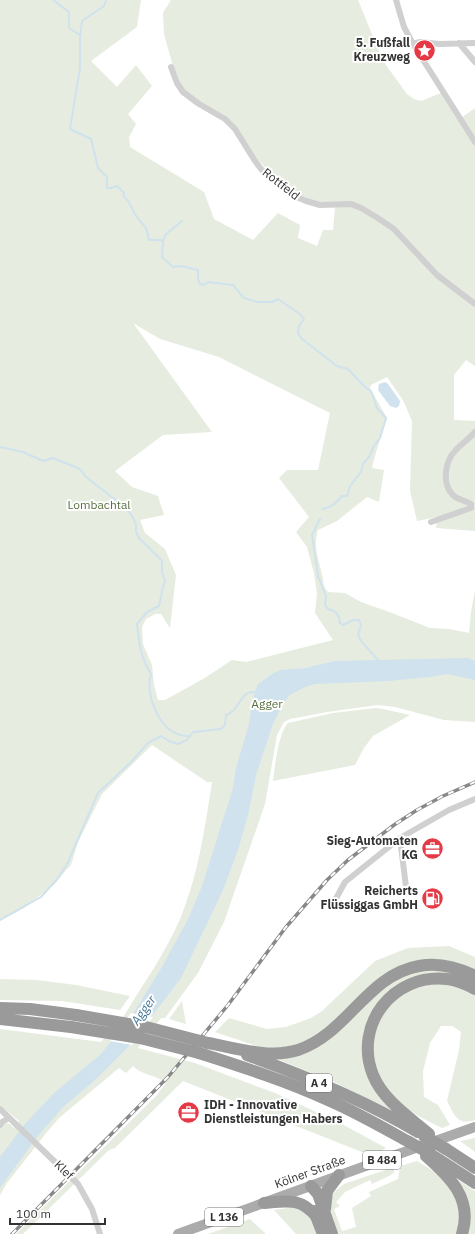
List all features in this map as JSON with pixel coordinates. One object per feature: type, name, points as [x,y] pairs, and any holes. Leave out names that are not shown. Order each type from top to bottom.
[{"type":"highway","points":[[208,1043],[267,1053],[296,1051],[310,1045],[329,1033],[375,988],[399,972],[415,966],[438,964],[452,967],[475,976]]},
{"type":"highway","points":[[475,989],[460,982],[448,979],[431,979],[417,982],[400,989],[388,999],[379,1010],[372,1023],[369,1036],[368,1056],[376,1081],[388,1098],[426,1135],[475,1168]]},
{"type":"highway","name":"A 4","points":[[0,1008],[30,1009],[76,1015],[146,1027],[208,1043],[285,1069],[334,1089],[426,1135]]},
{"type":"highway","name":"A 4","points":[[0,1019],[71,1027],[140,1038],[199,1053],[281,1080],[328,1100],[361,1115],[429,1155]]},
{"type":"highway","points":[[429,1155],[475,1183]]},
{"type":"highway","points":[[429,1155],[450,1179],[461,1196],[465,1213],[462,1234]]},
{"type":"highway","points":[[322,1234],[321,1215],[327,1191],[339,1175]]},
{"type":"highway","points":[[311,1186],[310,1197],[332,1234]]},
{"type":"highway","points":[[264,1203],[296,1202],[305,1205],[321,1215]]},
{"type":"main road","name":"Kölner Straße","points":[[178,1234],[339,1175],[475,1128]]},
{"type":"street","points":[[396,0],[404,27],[413,44],[475,142]]},
{"type":"street","points":[[413,44],[420,42],[440,44],[475,43]]},
{"type":"street","points":[[459,43],[475,62]]},
{"type":"street","name":"Rottfeld","points":[[171,67],[177,83],[183,92],[199,104],[226,119],[235,129],[249,153],[261,169],[283,188],[306,202],[320,205],[351,204],[376,217],[394,229],[437,275],[475,304]]},
{"type":"street","points":[[431,522],[471,508],[471,504],[453,495],[445,479],[450,457],[454,451],[475,432]]},
{"type":"street","points":[[333,904],[345,882],[400,838],[448,810],[475,799]]},
{"type":"street","points":[[400,838],[406,886]]},
{"type":"street","name":"Klef","points":[[0,1109],[78,1184],[92,1209],[100,1234]]},
{"type":"street","points":[[0,1125],[9,1118]]},
{"type":"green space","name":"Lombachtal","points":[[0,0],[141,0],[137,27],[91,61],[117,87],[136,65],[152,86],[128,114],[136,124],[129,137],[130,147],[204,192],[214,219],[253,240],[278,213],[300,225],[298,238],[317,246],[323,230],[333,230],[335,207],[351,206],[360,210],[393,231],[435,276],[475,308],[475,366],[466,360],[454,375],[454,420],[475,421],[475,531],[436,528],[437,517],[417,521],[410,491],[412,421],[403,400],[387,377],[371,385],[370,388],[387,418],[372,468],[384,470],[379,502],[367,497],[337,521],[318,530],[316,542],[324,583],[328,592],[345,593],[361,602],[430,628],[449,629],[469,633],[475,590],[475,722],[444,720],[395,707],[378,705],[327,712],[290,719],[284,722],[277,735],[265,804],[224,922],[198,973],[165,1018],[161,1018],[138,1048],[195,1063],[275,1093],[340,1123],[386,1148],[372,1156],[183,1081],[115,1148],[109,1150],[23,1234],[16,1234],[156,1096],[166,1083],[136,1069],[133,1066],[126,1073],[119,1068],[59,1118],[7,1183],[0,1195],[0,1129],[2,1125],[6,1123],[10,1124],[14,1128],[19,1121],[0,1105],[0,1029],[101,1042],[118,1023],[155,966],[180,919],[192,886],[196,869],[204,834],[212,782],[207,782],[152,745],[102,794],[78,842],[71,865],[56,883],[24,908],[0,921]],"holes":[[[133,323],[160,339],[219,357],[330,413],[318,470],[287,470],[279,478],[309,517],[296,532],[307,547],[314,573],[317,594],[315,613],[333,640],[246,662],[232,660],[203,679],[165,700],[158,700],[154,685],[152,665],[143,644],[142,627],[146,619],[155,614],[161,614],[170,628],[176,575],[165,549],[145,533],[140,520],[164,515],[158,496],[132,487],[115,471],[163,435],[212,432]],[[334,661],[348,661],[258,685],[274,673]]]},
{"type":"green space","points":[[171,0],[358,0],[383,61],[407,94],[414,99],[421,101],[441,93],[458,120],[475,108],[475,301],[438,273],[396,227],[362,206],[323,203],[300,198],[283,185],[257,159],[236,127],[185,91],[173,66],[164,34],[163,13]]},
{"type":"green space","points":[[375,708],[410,715],[373,736],[364,748],[355,765],[273,781],[279,742],[288,723],[333,713]]},
{"type":"green space","points":[[449,946],[475,957],[475,971],[397,967],[377,980],[318,1035],[300,1044],[279,1048],[260,1047],[215,1032],[229,1018],[267,1029],[286,1027],[311,1018],[322,1011],[375,961],[408,948]]},
{"type":"green space","points":[[438,968],[475,979],[475,985],[456,978],[386,996],[365,1054],[400,1114],[334,1082],[270,1056],[280,1056],[352,1015],[403,974]]},
{"type":"green space","points":[[0,979],[37,980],[76,985],[130,996],[120,1010],[62,1001],[0,1000]]},
{"type":"green space","points":[[423,984],[452,984],[475,994],[475,1120],[464,1121],[457,1118],[447,1101],[459,1050],[461,1032],[452,1026],[441,1026],[430,1043],[423,1071],[424,1097],[438,1105],[450,1125],[442,1128],[404,1106],[386,1089],[377,1069],[374,1058],[373,1037],[380,1017],[387,1007],[399,996]]},
{"type":"green space","points":[[182,1001],[186,1024],[169,1019]]},
{"type":"green space","points":[[475,1138],[475,1152],[460,1141]]},
{"type":"green space","points":[[417,1161],[435,1172],[447,1182],[460,1209],[457,1234],[336,1234],[329,1215],[330,1195],[344,1184],[394,1167],[394,1172],[391,1175],[372,1184],[370,1180],[345,1192],[336,1202],[340,1206],[334,1209],[342,1231],[356,1227],[352,1208],[371,1196],[369,1192],[398,1179],[400,1166]]},
{"type":"green space","points":[[452,1176],[475,1191],[475,1234],[465,1234]]},
{"type":"green space","points":[[295,1208],[310,1215],[319,1234],[296,1234],[274,1210]]},
{"type":"green space","points":[[250,1219],[266,1234],[208,1234]]},
{"type":"water","points":[[385,382],[400,401],[399,406],[396,408],[390,406],[378,390],[379,384]]},
{"type":"water","name":"Agger","points":[[468,658],[475,661],[475,680],[448,674],[388,681],[315,684],[290,695],[283,703],[273,724],[256,775],[248,815],[238,850],[223,890],[181,978],[129,1046],[93,1082],[63,1107],[37,1137],[0,1188],[0,1157],[24,1125],[54,1093],[100,1055],[110,1043],[134,1012],[162,967],[188,919],[202,886],[233,788],[236,768],[249,724],[252,702],[258,684],[280,670],[305,668],[334,661]]},
{"type":"pier","points":[[131,1013],[153,1017],[132,1045],[110,1041]]},
{"type":"waterway","points":[[53,0],[69,12],[69,28],[80,35]]},
{"type":"waterway","points":[[106,0],[104,6],[82,21],[80,38],[80,68],[70,129],[91,139],[98,168],[107,177],[107,188],[117,186],[124,193],[124,197],[128,201],[136,216],[146,228],[149,240],[163,240],[162,257],[173,267],[181,266],[198,270],[200,284],[204,285],[208,282],[233,285],[244,298],[258,302],[272,302],[278,299],[300,314],[304,319],[299,326],[298,333],[302,339],[337,366],[348,369],[365,387],[371,391],[377,408],[386,418],[380,438],[363,464],[361,472],[350,486],[347,496],[342,496],[333,505],[322,509]]},
{"type":"waterway","points":[[163,240],[166,234],[182,221]]},
{"type":"waterway","points":[[0,447],[23,452],[43,461],[53,458],[80,469],[86,477],[126,508],[136,524],[136,532],[139,538],[162,561],[162,572],[165,581],[159,606],[147,612],[137,624],[139,638],[141,650],[151,674],[150,691],[155,709],[165,725],[172,731],[180,735],[189,736]]},
{"type":"waterway","points":[[320,519],[312,535],[318,576],[326,596],[325,605],[328,609],[337,613],[340,623],[343,625],[353,620],[359,620],[361,625],[358,635],[361,641],[378,660]]},
{"type":"waterway","points":[[0,920],[41,897],[59,877],[68,862],[98,793],[131,762],[148,743],[161,736],[178,744],[187,740],[193,732],[221,729],[225,725],[226,715],[235,709],[247,693],[258,693]]},
{"type":"railway","points":[[12,1234],[168,1077],[228,1005],[286,927],[327,880],[348,860],[394,825],[443,796],[475,782]]},
{"type":"place","name":"5. Fußfall Kreuzweg","points":[[425,50]]},
{"type":"place","name":"Sieg-Automaten KG","points":[[433,848]]},
{"type":"place","name":"Reicherts Flüssiggas GmbH","points":[[433,898]]},
{"type":"place","name":"IDH - Innovative Dienstleistungen Habers","points":[[189,1112]]}]
